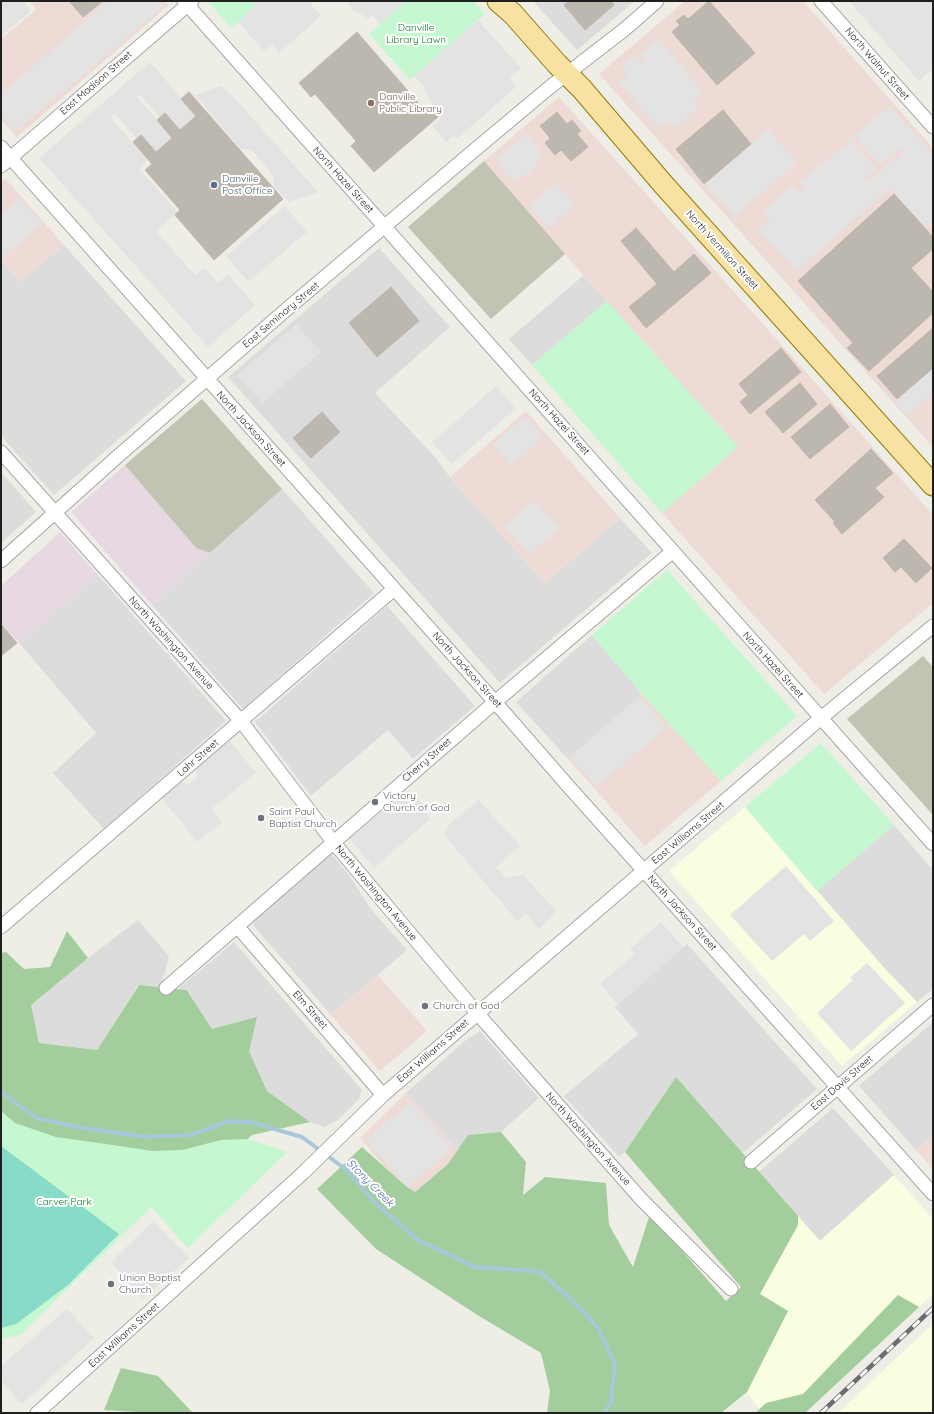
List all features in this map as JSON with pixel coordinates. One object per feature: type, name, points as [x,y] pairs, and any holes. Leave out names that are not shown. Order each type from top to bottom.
[{"type":"main road","name":"North Vermilion Street","points":[[505,6],[567,75],[582,89],[668,190],[933,485]]},
{"type":"street","name":"East Seminary Street","points":[[1,561],[206,378],[477,148],[657,1]]},
{"type":"street","name":"North Walnut Street","points":[[821,1],[933,127]]},
{"type":"street","name":"East Madison Street","points":[[6,162],[188,2]]},
{"type":"street","name":"North Hazel Street","points":[[188,2],[385,227],[933,844]]},
{"type":"street","name":"North Jackson Street","points":[[1,146],[6,162],[206,378],[933,1194]]},
{"type":"street","name":"North Washington Avenue","points":[[1,452],[241,721],[334,843],[477,1013],[641,1199],[731,1289]]},
{"type":"street","name":"Cherry Street","points":[[166,988],[495,702],[673,551]]},
{"type":"street","name":"Lahr Street","points":[[1,927],[394,589]]},
{"type":"street","name":"East Williams Street","points":[[37,1413],[302,1173],[383,1095],[821,718],[933,626]]},
{"type":"street","name":"Elm Street","points":[[237,926],[383,1095]]},
{"type":"street","name":"East Davis Street","points":[[751,1162],[933,1005]]},
{"type":"shaded area","points":[[1,1],[23,1],[31,11],[1,36]]},
{"type":"shaded area","points":[[29,1],[165,1],[169,5],[17,137],[1,120],[1,39],[36,10]]},
{"type":"shaded area","points":[[108,1],[160,1],[164,6],[92,68],[15,131],[1,116],[1,94]]},
{"type":"shaded area","points":[[252,1],[311,1],[313,7],[321,16],[279,53],[272,44],[264,51],[238,22],[256,6]]},
{"type":"shaded area","points":[[406,1],[380,24],[372,15],[368,18],[354,11],[347,2]]},
{"type":"shaded area","points":[[533,1],[635,1],[577,50]]},
{"type":"shaded area","points":[[685,1],[803,1],[933,148],[933,447],[599,74]]},
{"type":"shaded area","points":[[849,1],[933,1],[933,69],[919,81]]},
{"type":"shaded area","points":[[478,20],[521,68],[510,78],[517,86],[457,139],[454,135],[446,142],[432,126],[440,119],[423,85],[414,76]]},
{"type":"shaded area","points":[[658,38],[702,91],[694,99],[700,106],[676,128],[669,120],[658,128],[619,82],[628,74],[622,66],[634,55],[642,63],[645,60],[640,55]]},
{"type":"shaded area","points":[[150,62],[196,115],[175,134],[140,95],[137,97],[172,137],[151,155],[115,114],[111,118],[148,160],[139,169],[178,212],[156,231],[195,275],[204,267],[218,283],[228,274],[255,305],[208,347],[39,158]]},
{"type":"shaded area","points":[[221,86],[232,95],[318,192],[289,202],[274,187],[273,176],[253,151],[241,149],[195,95]]},
{"type":"shaded area","points":[[559,97],[933,515],[933,603],[824,694],[662,513],[737,447],[536,222],[484,161]]},
{"type":"shaded area","points":[[890,106],[933,155],[933,223],[927,228],[890,188],[797,271],[757,230],[770,219],[763,211],[793,185],[800,193],[804,189],[799,183],[851,140],[876,169],[865,178],[868,182],[904,150],[901,148],[881,165],[854,136]]},
{"type":"shaded area","points":[[768,129],[797,162],[735,216],[705,184]]},
{"type":"shaded area","points":[[526,134],[543,154],[536,161],[538,164],[526,176],[521,174],[513,181],[495,161]]},
{"type":"shaded area","points":[[484,161],[565,254],[491,319],[408,227]]},
{"type":"shaded area","points":[[5,178],[64,245],[20,282],[1,260],[1,182]]},
{"type":"shaded area","points":[[556,183],[575,205],[549,229],[529,206]]},
{"type":"shaded area","points":[[20,198],[42,223],[3,258],[1,255],[1,215]]},
{"type":"shaded area","points":[[285,206],[307,232],[248,282],[226,256]]},
{"type":"shaded area","points":[[64,245],[186,381],[54,495],[1,436],[1,260],[20,282]]},
{"type":"shaded area","points":[[379,248],[450,327],[375,393],[435,457],[450,477],[545,583],[620,518],[652,553],[500,683],[228,377]]},
{"type":"shaded area","points":[[584,275],[607,301],[532,365],[509,339]]},
{"type":"shaded area","points":[[296,324],[321,352],[263,403],[237,375]]},
{"type":"shaded area","points":[[933,369],[933,393],[907,415],[895,401]]},
{"type":"shaded area","points":[[496,386],[516,408],[452,464],[432,442]]},
{"type":"shaded area","points":[[202,399],[282,489],[210,553],[196,548],[125,465]]},
{"type":"shaded area","points":[[526,411],[620,518],[545,583],[450,477]]},
{"type":"shaded area","points":[[525,416],[544,437],[511,466],[492,445]]},
{"type":"shaded area","points":[[125,465],[196,548],[210,553],[152,605],[71,512]]},
{"type":"shaded area","points":[[1,472],[36,512],[1,543]]},
{"type":"shaded area","points":[[282,489],[374,593],[243,709],[152,605]]},
{"type":"shaded area","points":[[535,500],[560,528],[529,554],[504,527]]},
{"type":"shaded area","points":[[60,532],[97,574],[20,644],[1,622],[1,586]]},
{"type":"shaded area","points":[[97,574],[226,721],[104,829],[53,773],[96,733],[20,644]]},
{"type":"shaded area","points":[[387,606],[475,706],[413,759],[388,730],[311,796],[255,722]]},
{"type":"shaded area","points":[[592,635],[642,694],[568,759],[516,702]]},
{"type":"shaded area","points":[[923,656],[933,667],[933,815],[847,719]]},
{"type":"shaded area","points":[[642,694],[721,781],[645,846],[568,759]]},
{"type":"shaded area","points":[[639,697],[667,727],[597,787],[570,757]]},
{"type":"shaded area","points":[[230,741],[256,773],[211,809],[222,823],[197,842],[161,797],[180,782],[189,784],[197,778],[196,767]]},
{"type":"shaded area","points":[[404,792],[416,795],[430,819],[374,868],[350,839]]},
{"type":"shaded area","points":[[479,800],[520,846],[496,867],[506,878],[523,875],[556,911],[539,929],[525,913],[518,922],[445,836],[448,825]]},
{"type":"shaded area","points":[[745,807],[886,970],[917,1002],[842,1066],[669,871]]},
{"type":"shaded area","points":[[894,825],[933,870],[933,989],[917,1002],[886,970],[817,891]]},
{"type":"shaded area","points":[[331,853],[351,878],[370,908],[407,950],[331,1015],[253,925],[254,921]]},
{"type":"shaded area","points":[[786,866],[834,921],[810,941],[804,934],[772,961],[730,915]]},
{"type":"shaded area","points":[[138,920],[169,956],[161,987],[138,985],[97,1050],[39,1043],[31,1005],[88,958]]},
{"type":"shaded area","points":[[661,922],[683,947],[618,1005],[600,984],[635,954],[630,949]]},
{"type":"shaded area","points":[[234,942],[362,1090],[359,1099],[338,1120],[324,1127],[310,1122],[267,1091],[249,1051],[212,1029],[188,990],[178,989]]},
{"type":"shaded area","points":[[687,944],[817,1089],[743,1153],[676,1077],[625,1152],[619,1157],[564,1096],[638,1034],[615,1007]]},
{"type":"shaded area","points":[[867,963],[905,1003],[851,1051],[817,1013],[853,980],[850,978]]},
{"type":"shaded area","points":[[378,975],[427,1031],[380,1071],[331,1015]]},
{"type":"shaded area","points":[[933,1022],[933,1136],[916,1150],[859,1086]]},
{"type":"shaded area","points":[[480,1031],[539,1098],[501,1132],[468,1135],[458,1150],[406,1093],[467,1039]]},
{"type":"shaded area","points":[[406,1093],[458,1150],[448,1164],[415,1192],[407,1187],[385,1167],[360,1138]]},
{"type":"shaded area","points":[[411,1102],[452,1148],[407,1187],[366,1140]]},
{"type":"shaded area","points":[[833,1108],[894,1175],[820,1241],[759,1172]]},
{"type":"shaded area","points":[[933,1136],[933,1169],[916,1150]]},
{"type":"shaded area","points":[[894,1175],[933,1219],[933,1294],[919,1307],[898,1295],[803,1394],[766,1403],[759,1409],[747,1392],[788,1311],[760,1294],[798,1225],[798,1216],[820,1241]]},
{"type":"shaded area","points":[[153,1221],[189,1258],[143,1299],[111,1262]]},
{"type":"shaded area","points":[[67,1309],[94,1338],[22,1404],[1,1381],[1,1366]]},
{"type":"shaded area","points":[[933,1324],[933,1413],[838,1413]]},
{"type":"green space","points":[[252,1],[256,6],[231,28],[209,2]]},
{"type":"green space","name":"Danville Library Lawn","points":[[406,1],[474,1],[485,14],[410,80],[369,34]]},
{"type":"green space","points":[[607,301],[738,447],[662,513],[532,365]]},
{"type":"green space","points":[[667,570],[797,716],[721,781],[642,694],[592,635]]},
{"type":"green space","points":[[821,743],[894,825],[817,891],[745,807]]},
{"type":"green space","points":[[67,931],[88,958],[31,1005],[39,1043],[97,1050],[139,985],[187,990],[212,1029],[257,1017],[249,1051],[267,1091],[310,1122],[252,1135],[214,1170],[1,1138],[1,953],[6,952],[24,969],[50,967]]},
{"type":"green space","points":[[676,1077],[798,1216],[798,1225],[760,1294],[788,1311],[747,1392],[721,1413],[547,1413],[550,1391],[541,1353],[479,1316],[376,1249],[317,1189],[362,1147],[407,1187],[415,1192],[448,1164],[468,1135],[501,1132],[526,1162],[523,1195],[545,1177],[606,1183],[609,1225],[633,1267],[650,1214],[726,1301],[741,1287],[625,1152]]},
{"type":"green space","name":"Carver Park","points":[[1,1111],[15,1123],[56,1137],[152,1151],[182,1150],[221,1140],[247,1139],[287,1152],[188,1248],[151,1207],[20,1335],[1,1339]]},
{"type":"green space","points":[[1,1146],[119,1234],[68,1285],[16,1324],[1,1328]]},
{"type":"green space","points":[[898,1295],[919,1307],[805,1413],[755,1413],[766,1403],[803,1394]]},
{"type":"green space","points":[[121,1368],[158,1376],[193,1413],[155,1413],[104,1410]]},
{"type":"building","points":[[69,1],[103,1],[83,17]]},
{"type":"building","points":[[569,1],[611,1],[614,5],[585,30],[564,5]]},
{"type":"building","points":[[709,1],[755,53],[717,85],[672,32],[680,25],[676,21],[684,15],[688,19]]},
{"type":"building","name":"Danville Public Library","points":[[357,32],[427,113],[431,109],[438,117],[374,172],[351,146],[356,141],[315,94],[311,97],[299,83]]},
{"type":"building","name":"Danville Post Office","points":[[189,92],[283,199],[214,260],[175,215],[180,210],[145,170],[152,164],[133,142],[141,135],[156,152],[172,138],[157,120],[165,113],[180,130],[196,116],[181,99]]},
{"type":"building","points":[[723,110],[751,144],[704,184],[676,149]]},
{"type":"building","points":[[557,112],[567,124],[572,120],[581,131],[577,134],[588,147],[571,161],[561,150],[555,155],[545,143],[550,138],[540,126]]},
{"type":"building","points":[[894,194],[933,237],[933,249],[911,268],[933,292],[933,313],[869,371],[847,348],[853,343],[798,281]]},
{"type":"building","points":[[636,228],[674,272],[694,254],[711,273],[646,328],[629,307],[657,284],[621,241]]},
{"type":"building","points":[[391,287],[419,321],[377,357],[349,323]]},
{"type":"building","points":[[933,328],[933,368],[897,399],[877,376]]},
{"type":"building","points":[[781,348],[801,372],[750,414],[740,402],[748,395],[739,384]]},
{"type":"building","points":[[800,383],[817,404],[783,433],[765,412]]},
{"type":"building","points":[[830,404],[849,427],[810,459],[791,437]]},
{"type":"building","points":[[322,412],[340,432],[311,458],[293,438]]},
{"type":"building","points":[[871,449],[893,473],[875,488],[884,497],[842,534],[833,523],[835,522],[815,500]]},
{"type":"building","points":[[904,539],[932,568],[916,583],[901,567],[895,572],[883,558]]},
{"type":"building","points":[[1,624],[17,643],[1,656]]},
{"type":"waterway","name":"Stony Creek","points":[[1,1092],[36,1118],[77,1127],[145,1137],[191,1135],[229,1121],[250,1122],[302,1137],[348,1171],[373,1201],[418,1240],[475,1267],[540,1272],[574,1302],[598,1328],[615,1364],[611,1401],[605,1413]]},
{"type":"railway","points":[[821,1413],[933,1308]]},
{"type":"place","name":"Danville Public Library","points":[[371,103]]},
{"type":"place","name":"Danville Post Office","points":[[214,185]]},
{"type":"place","name":"Victory Church of God","points":[[375,802]]},
{"type":"place","name":"Saint Paul Baptist Church","points":[[261,818]]},
{"type":"place","name":"Church of God","points":[[425,1006]]},
{"type":"place","name":"Union Baptist Church","points":[[111,1284]]}]
